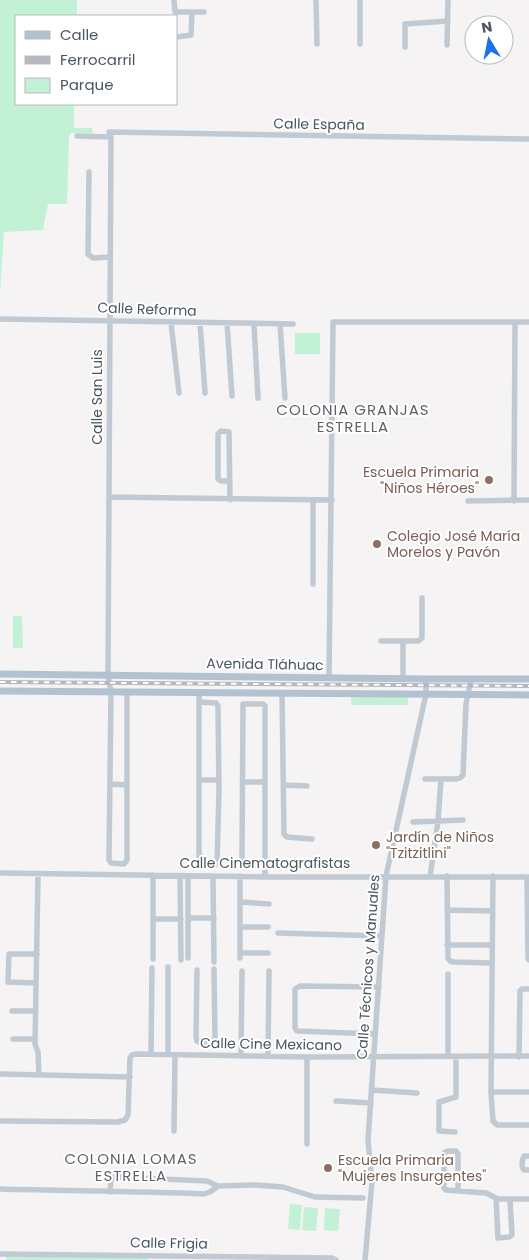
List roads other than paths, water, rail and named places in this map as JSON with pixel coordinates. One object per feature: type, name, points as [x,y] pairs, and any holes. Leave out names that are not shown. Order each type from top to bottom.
[{"type":"main road","name":"Avenida Tláhuac","points":[[0,674],[529,679]]},
{"type":"main road","name":"Avenida Tláhuac","points":[[0,691],[529,695]]},
{"type":"street","points":[[174,0],[176,12],[204,12]]},
{"type":"street","points":[[316,0],[317,44]]},
{"type":"street","points":[[360,0],[360,44]]},
{"type":"street","points":[[447,45],[448,0]]},
{"type":"street","points":[[178,37],[192,35],[192,12]]},
{"type":"street","points":[[405,47],[405,24],[448,21]]},
{"type":"street","points":[[78,136],[110,133]]},
{"type":"street","name":"Calle España","points":[[110,133],[529,139]]},
{"type":"street","name":"Calle San Luis","points":[[110,133],[108,675],[111,692],[109,860],[111,863],[124,864],[126,860],[127,785]]},
{"type":"street","points":[[89,172],[88,254],[93,258],[110,257]]},
{"type":"street","name":"Calle Reforma","points":[[0,319],[293,324]]},
{"type":"street","points":[[329,677],[334,322],[529,322]]},
{"type":"street","points":[[514,501],[515,322]]},
{"type":"street","points":[[171,323],[179,393]]},
{"type":"street","points":[[200,323],[205,393]]},
{"type":"street","points":[[227,323],[232,396]]},
{"type":"street","points":[[254,324],[258,398]]},
{"type":"street","points":[[280,324],[284,398]]},
{"type":"street","points":[[230,480],[221,481],[218,479],[218,434],[221,431],[229,432],[230,480],[230,500]]},
{"type":"street","points":[[110,497],[332,500]]},
{"type":"street","points":[[313,500],[313,584]]},
{"type":"street","points":[[468,501],[529,500]]},
{"type":"street","points":[[381,641],[418,641],[422,638],[422,598]]},
{"type":"street","points":[[403,642],[403,679]]},
{"type":"street","name":"Calle Técnicos y Manuales","points":[[365,1260],[372,1182],[368,1145],[386,876],[426,694],[426,679]]},
{"type":"street","points":[[425,779],[457,779],[462,775],[466,704],[472,679]]},
{"type":"street","points":[[110,784],[127,785],[127,692]]},
{"type":"street","points":[[200,692],[199,862],[201,865],[215,865],[217,864],[219,780],[218,706],[213,702],[200,702]]},
{"type":"street","points":[[282,693],[284,834],[287,837],[312,839]]},
{"type":"street","points":[[265,864],[244,863],[242,860],[243,705],[263,704],[265,706],[265,782],[265,864],[265,876]]},
{"type":"street","points":[[430,876],[438,821],[441,779]]},
{"type":"street","points":[[200,780],[219,780]]},
{"type":"street","points":[[243,782],[265,782]]},
{"type":"street","points":[[284,785],[307,786]]},
{"type":"street","points":[[413,822],[463,820]]},
{"type":"street","name":"Calle Cinematografistas","points":[[0,873],[180,876],[528,877]]},
{"type":"street","points":[[38,874],[35,1044],[38,1052],[39,1075]]},
{"type":"street","points":[[153,875],[153,959]]},
{"type":"street","points":[[180,876],[181,919],[185,959],[188,918],[188,876]]},
{"type":"street","points":[[213,876],[214,962]]},
{"type":"street","points":[[240,876],[240,956],[268,953]]},
{"type":"street","points":[[447,876],[448,958],[450,961],[492,963]]},
{"type":"street","points":[[492,876],[493,1121],[497,1125],[529,1125]]},
{"type":"street","points":[[528,877],[529,960]]},
{"type":"street","points":[[240,902],[269,904]]},
{"type":"street","points":[[447,910],[492,911]]},
{"type":"street","points":[[188,918],[214,918]]},
{"type":"street","points":[[153,919],[181,919]]},
{"type":"street","points":[[240,927],[268,928]]},
{"type":"street","points":[[278,933],[382,936]]},
{"type":"street","points":[[447,945],[491,945]]},
{"type":"street","points":[[36,983],[8,982],[9,954],[37,954]]},
{"type":"street","points":[[151,1054],[152,968]]},
{"type":"street","points":[[168,968],[174,1131]]},
{"type":"street","points":[[197,970],[196,1037],[197,1041],[204,1044],[213,1042],[215,1038],[214,969]]},
{"type":"street","points":[[241,1056],[242,971]]},
{"type":"street","points":[[268,1056],[269,971]]},
{"type":"street","points":[[448,974],[448,1057]]},
{"type":"street","points":[[375,1034],[297,1031],[295,1028],[295,988],[300,986],[379,987]]},
{"type":"street","points":[[518,1057],[520,991],[522,989],[529,989]]},
{"type":"street","points":[[12,1011],[35,1011]]},
{"type":"street","points":[[13,1039],[35,1039]]},
{"type":"street","points":[[204,1044],[204,1056]]},
{"type":"street","name":"Calle Cine Mexicano","points":[[130,1078],[132,1055],[307,1057],[529,1056]]},
{"type":"street","points":[[307,1057],[307,1144]]},
{"type":"street","points":[[456,1057],[456,1097],[439,1102],[439,1130],[456,1132]]},
{"type":"street","points":[[0,1074],[130,1078],[128,1115],[125,1120],[118,1122],[0,1121]]},
{"type":"street","points":[[372,1090],[418,1093]]},
{"type":"street","points":[[492,1092],[529,1092]]},
{"type":"street","points":[[336,1101],[371,1103]]},
{"type":"street","points":[[458,1191],[458,1154],[456,1151],[448,1151],[445,1152],[444,1156],[444,1188],[446,1190],[458,1191],[486,1193],[496,1198],[510,1200],[529,1199]]},
{"type":"street","points":[[529,1156],[524,1156],[522,1166],[524,1170],[529,1170]]},
{"type":"street","points":[[110,1192],[111,1180],[114,1178],[207,1181],[218,1186],[256,1185],[283,1187],[315,1197],[364,1198]]},
{"type":"street","points":[[0,1189],[94,1189],[110,1192],[204,1194],[218,1186]]},
{"type":"street","points":[[496,1198],[498,1238],[512,1235],[510,1200]]},
{"type":"street","name":"Calle Frigia","points":[[2,1256],[240,1259],[332,1258],[336,1260]]},
{"type":"railway","points":[[0,682],[529,686]]},
{"type":"place","name":"Escuela Primaria \"Niños Héroes\"","points":[[489,480]]},
{"type":"place","name":"Colegio José María Morelos y Pavón","points":[[377,544]]},
{"type":"place","name":"Jardín de Niños \"Tzitzitlini\"","points":[[376,845]]},
{"type":"place","name":"Escuela Primaria \"Mujeres Insurgentes\"","points":[[328,1168]]},
{"type":"district","name":"COLONIA GRANJAS ESTRELLA","points":[[353,418]]},
{"type":"district","name":"COLONIA LOMAS ESTRELLA","points":[[131,1168]]}]
